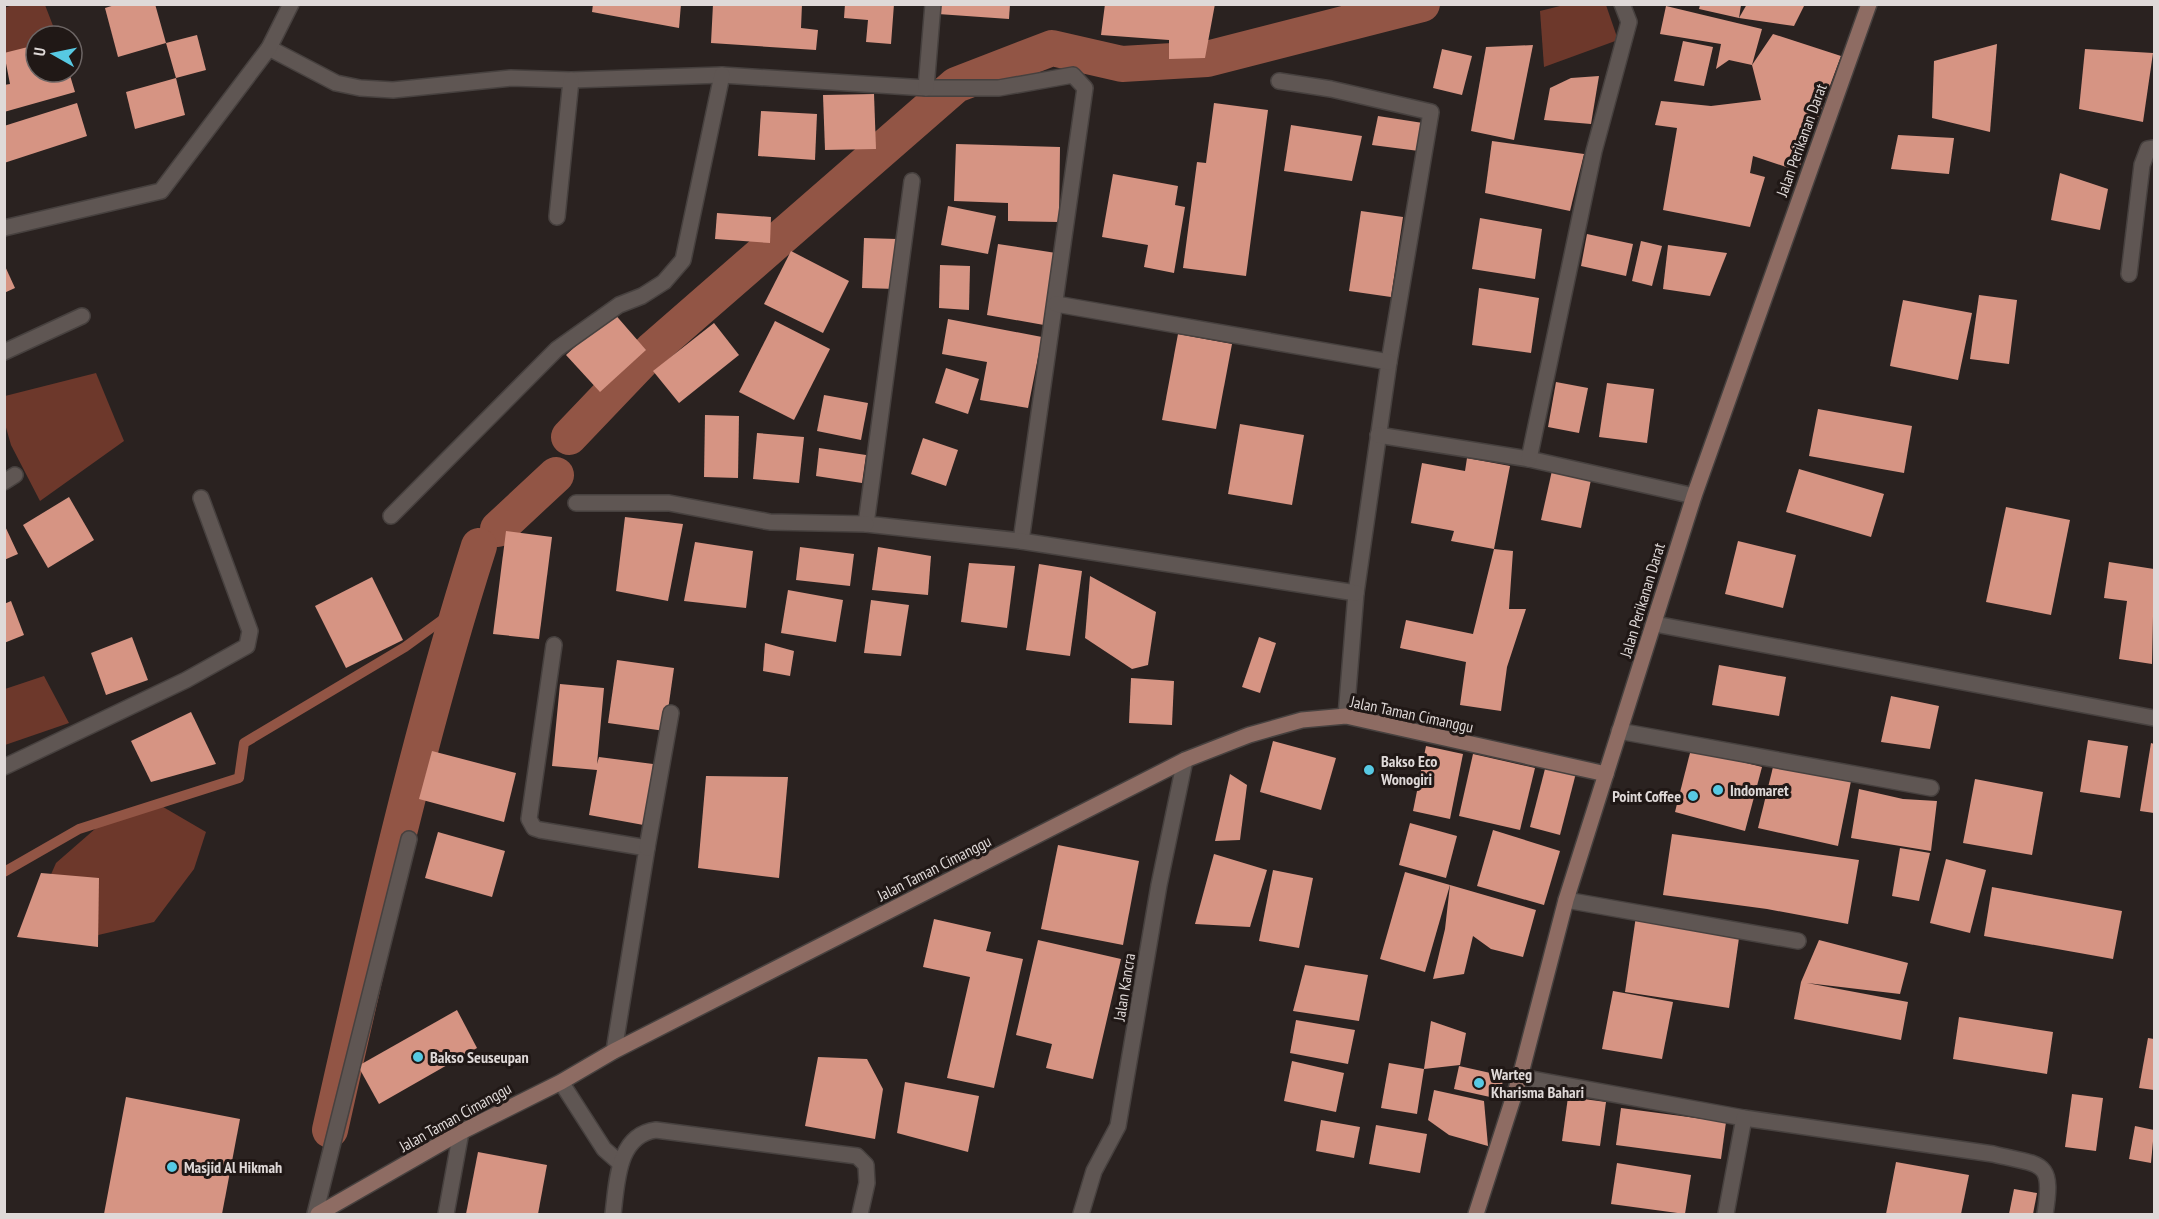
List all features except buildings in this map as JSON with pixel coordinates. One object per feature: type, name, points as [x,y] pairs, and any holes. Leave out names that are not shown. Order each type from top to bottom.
[{"type":"street","points":[[4,228],[161,192],[269,48],[291,4]]},
{"type":"street","points":[[926,88],[933,4]]},
{"type":"street","points":[[1530,459],[1594,151],[1629,22],[1622,4]]},
{"type":"street","name":"Jalan Perikanan Darat","points":[[1476,1215],[1520,1077],[1566,900],[1694,496],[1869,4]]},
{"type":"street","points":[[269,48],[336,83],[360,88],[393,90],[511,78],[572,80],[722,75],[926,88],[947,86],[999,88],[1073,75],[1085,88],[1021,541]]},
{"type":"street","points":[[391,516],[557,349],[619,305],[642,296],[664,282],[683,260],[722,75]]},
{"type":"street","points":[[557,217],[572,80]]},
{"type":"street","points":[[1279,81],[1331,89],[1431,112],[1378,435],[1356,593],[1346,716]]},
{"type":"street","points":[[2130,274],[2142,165],[2148,148],[2154,148]]},
{"type":"street","points":[[866,524],[912,181]]},
{"type":"street","points":[[1056,304],[1389,362]]},
{"type":"street","points":[[4,352],[82,316]]},
{"type":"street","points":[[1378,435],[1530,459],[1694,496]]},
{"type":"street","points":[[4,767],[186,680],[246,646],[250,631],[201,498]]},
{"type":"street","points":[[576,503],[669,503],[770,522],[866,524],[1021,541],[1356,593]]},
{"type":"street","points":[[1655,624],[2154,718]]},
{"type":"street","points":[[554,645],[529,819],[534,828],[540,830],[648,848]]},
{"type":"street","points":[[614,1051],[671,713]]},
{"type":"street","name":"Jalan Taman Cimanggu","points":[[317,1215],[461,1132],[561,1082],[614,1051],[1185,760],[1249,735],[1302,720],[1346,716],[1606,774]]},
{"type":"street","points":[[1619,731],[1931,788]]},
{"type":"street","name":"Jalan Kancra","points":[[1081,1215],[1094,1171],[1118,1126],[1159,885],[1185,760]]},
{"type":"street","points":[[317,1215],[409,839]]},
{"type":"street","points":[[1566,900],[1798,941]]},
{"type":"street","points":[[1520,1077],[1744,1118],[1994,1154],[2042,1166],[2048,1175],[2049,1188],[2045,1215]]},
{"type":"street","points":[[561,1082],[604,1149],[620,1163]]},
{"type":"street","points":[[1726,1215],[1744,1118]]},
{"type":"street","points":[[614,1215],[620,1163],[635,1138],[644,1132],[656,1130],[857,1156],[866,1165],[867,1183],[860,1215]]},
{"type":"street","points":[[446,1215],[461,1132]]},
{"type":"shaded area","points":[[13,5],[45,5],[52,24],[24,24],[24,62],[5,64],[4,8]]},
{"type":"shaded area","points":[[1564,5],[1606,5],[1618,40],[1544,67],[1540,11]]},
{"type":"shaded area","points":[[96,373],[124,441],[40,501],[11,445],[5,424],[5,396]]},
{"type":"shaded area","points":[[44,676],[69,723],[5,745],[5,689]]},
{"type":"shaded area","points":[[158,804],[206,832],[194,869],[154,922],[94,936],[42,895],[56,863],[103,822]]},
{"type":"waterway","points":[[569,437],[653,349],[956,85],[1052,48],[1122,64],[1207,59],[1422,4]]},
{"type":"waterway","points":[[498,529],[556,475]]},
{"type":"waterway","points":[[330,1130],[380,910],[417,763],[479,546]]},
{"type":"waterway","points":[[4,872],[79,829],[239,778],[244,743],[405,647],[460,607]]},
{"type":"place","name":"Bakso Eco Wonogiri","points":[[1369,770]]},
{"type":"place","name":"Indomaret","points":[[1718,790]]},
{"type":"place","name":"Point Coffee","points":[[1693,796]]},
{"type":"place","name":"Bakso Seuseupan","points":[[418,1057]]},
{"type":"place","name":"Warteg Kharisma Bahari","points":[[1479,1083]]},
{"type":"place","name":"Masjid Al Hikmah","points":[[172,1167]]}]
